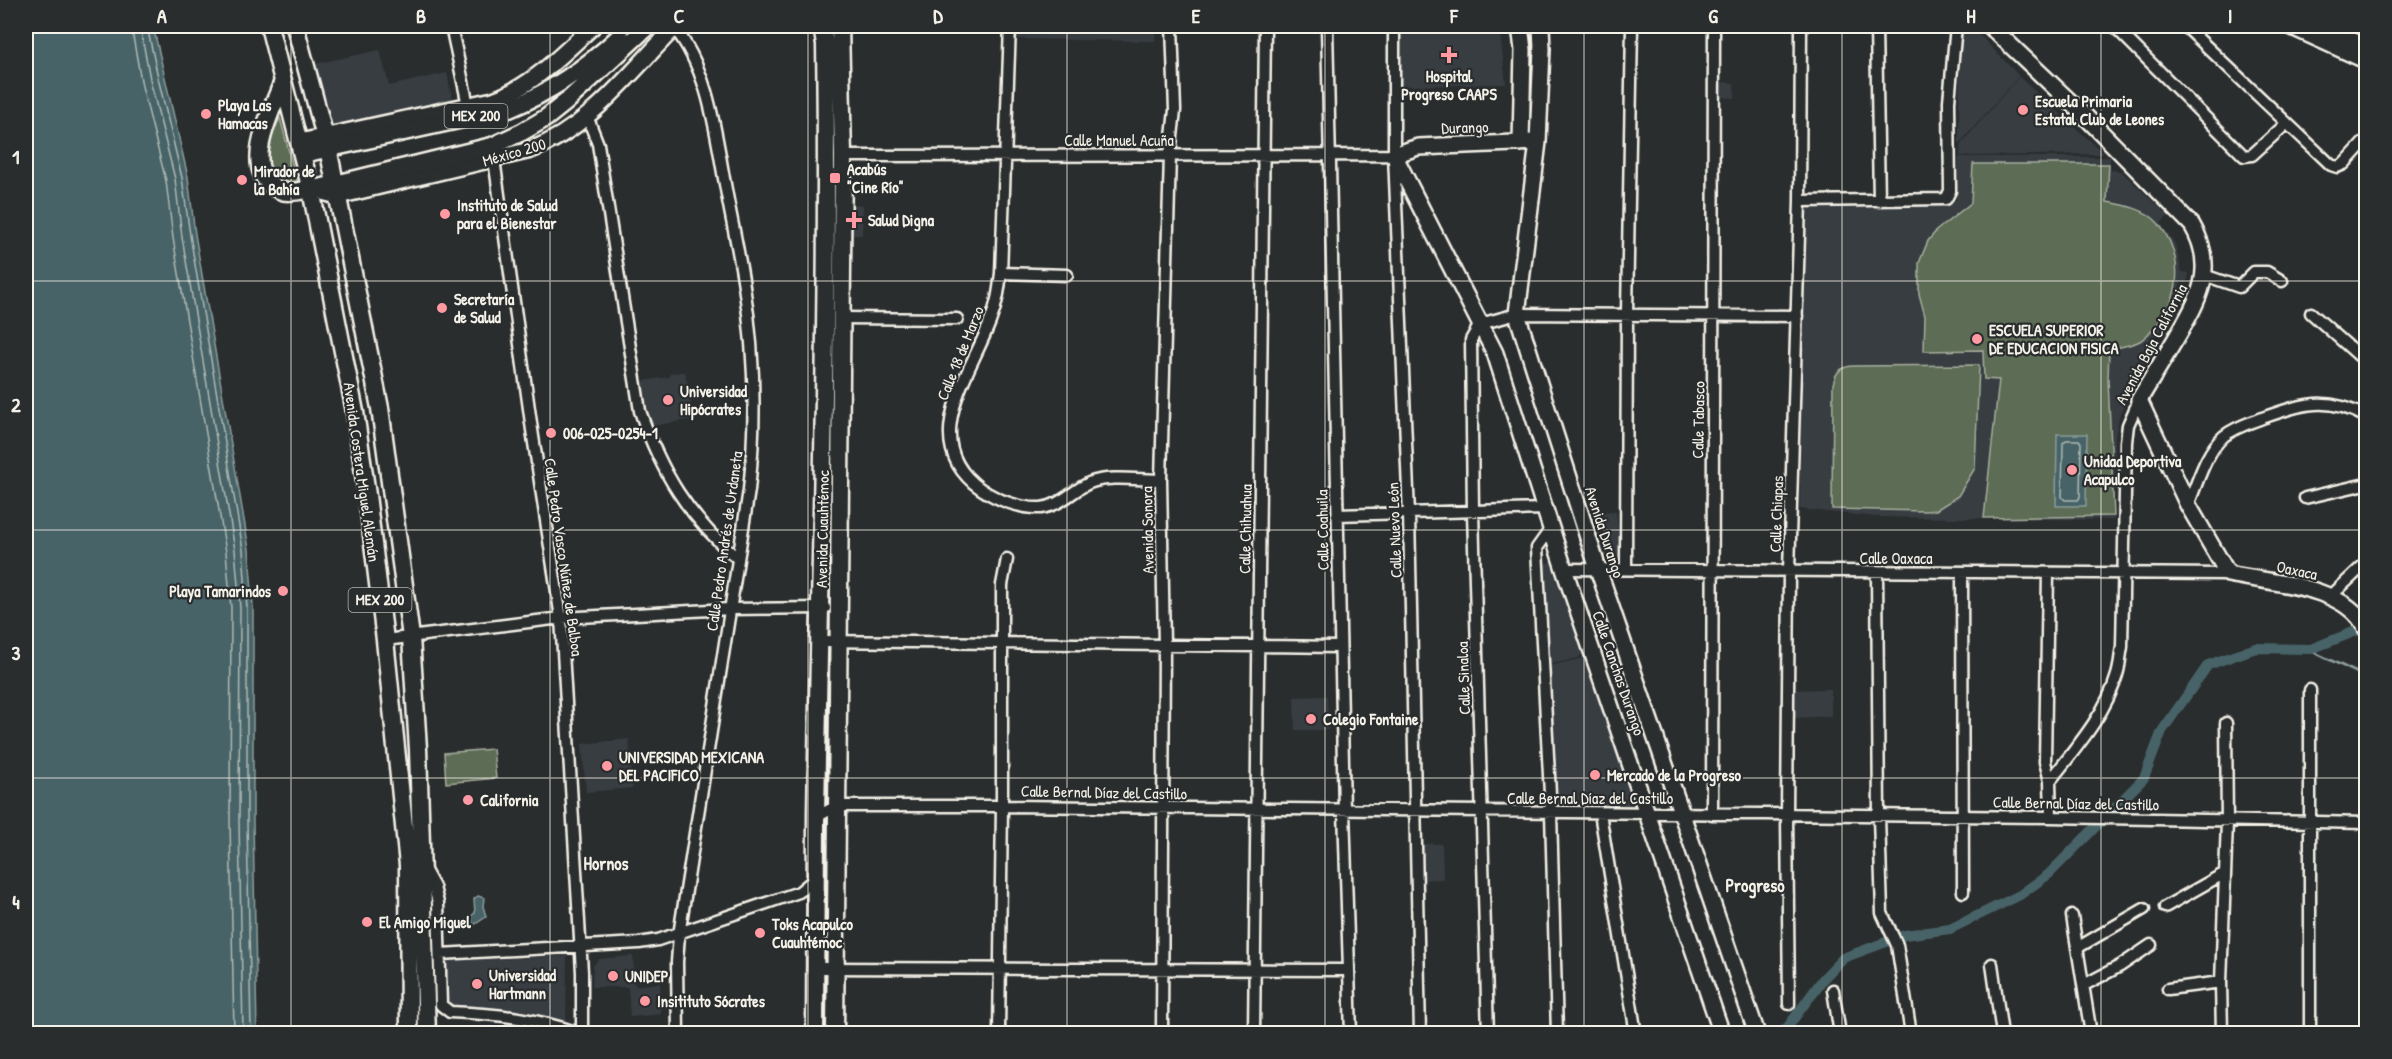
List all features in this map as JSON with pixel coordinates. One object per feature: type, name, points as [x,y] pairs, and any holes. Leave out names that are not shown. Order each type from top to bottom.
[{"type":"main road","name":"Avenida Costera Miguel Alemán","points":[[269,26],[302,148],[355,412],[385,640],[408,865],[409,1034]]},
{"type":"main road","name":"Avenida Costera Miguel Alemán","points":[[295,26],[337,190],[380,408],[411,637],[418,749],[427,1026]]},
{"type":"main road","points":[[326,142],[493,100],[512,93],[532,81],[593,26]]},
{"type":"main road","name":"MEX 200","points":[[311,190],[337,190],[492,146],[546,118],[613,50],[632,26]]},
{"type":"main road","name":"MEX 200","points":[[302,148],[509,109],[534,99],[563,83],[648,26]]},
{"type":"main road","name":"México 200","points":[[337,190],[494,159],[550,142],[587,116],[675,26]]},
{"type":"main road","name":"Avenida Cuauhtémoc","points":[[822,26],[825,44],[827,157],[829,609],[838,641],[835,1034]]},
{"type":"main road","name":"Avenida Cuauhtémoc","points":[[815,1034],[820,641],[829,609],[842,318],[843,156],[840,26]]},
{"type":"main road","points":[[1520,26],[1521,143]]},
{"type":"main road","name":"Avenida Durango","points":[[1541,26],[1538,142],[1517,314],[1598,569],[1683,814],[1752,1032]]},
{"type":"main road","name":"Avenida Baja California","points":[[1989,26],[2084,115],[2192,225],[2200,239],[2204,255],[2204,275],[2195,306],[2139,400]]},
{"type":"main road","points":[[2291,26],[2367,60]]},
{"type":"main road","points":[[2318,26],[2367,47]]},
{"type":"main road","points":[[283,81],[258,150],[259,168],[266,181],[276,189],[286,192],[311,190]]},
{"type":"main road","name":"Durango","points":[[1394,155],[1418,147],[1538,142]]},
{"type":"main road","points":[[1394,155],[1480,324]]},
{"type":"main road","name":"Calle Canchas Durango","points":[[1480,324],[1495,353],[1564,569],[1722,1034]]},
{"type":"main road","points":[[2139,400],[2188,505],[2228,574]]},
{"type":"main road","name":"Oaxaca","points":[[2228,574],[2331,596],[2355,612],[2367,628]]},
{"type":"street","points":[[451,26],[468,105]]},
{"type":"street","name":"Calle Pedro Andrés de Urdaneta","points":[[675,26],[693,58],[705,87],[744,288],[750,347],[753,449],[679,935],[678,1034]]},
{"type":"street","name":"Calle 18 de Marzo","points":[[1010,26],[998,301],[956,394],[951,416],[950,440],[956,465],[967,479],[986,493],[1018,506],[1039,508],[1061,502],[1091,483],[1104,480],[1161,480]]},
{"type":"street","name":"Avenida Sonora","points":[[1162,1034],[1164,645],[1161,480],[1170,154],[1175,110],[1172,26]]},
{"type":"street","name":"Calle Chihuahua","points":[[1254,1034],[1265,26]]},
{"type":"street","name":"Calle Coahuila","points":[[1327,26],[1351,1034]]},
{"type":"street","name":"Calle Nuevo León","points":[[1394,26],[1394,155],[1409,513],[1420,1034]]},
{"type":"street","points":[[1626,570],[1627,313],[1632,26]]},
{"type":"street","name":"Calle Tabasco","points":[[1712,814],[1714,26]]},
{"type":"street","name":"Calle Chiapas","points":[[1790,1004],[1787,816],[1789,572],[1800,201],[1801,26]]},
{"type":"street","points":[[1876,26],[1879,201]]},
{"type":"street","points":[[1800,201],[1940,201],[1946,199],[1950,191],[1949,101],[1956,26]]},
{"type":"street","points":[[2114,26],[2244,156],[2252,155],[2287,123]]},
{"type":"street","points":[[2185,26],[2331,165],[2337,167],[2344,164],[2367,140]]},
{"type":"street","points":[[587,116],[598,144],[633,371],[640,411],[647,432],[671,483],[693,516],[716,541],[738,559]]},
{"type":"street","name":"Calle Manuel Acuña","points":[[843,156],[1394,155]]},
{"type":"street","name":"Calle Pedro Vasco Núñez de Balboa","points":[[494,159],[561,618],[569,737],[582,1033]]},
{"type":"street","points":[[2204,275],[2239,287],[2254,272],[2267,272],[2282,282]]},
{"type":"street","points":[[1001,273],[1067,275]]},
{"type":"street","points":[[2312,313],[2367,363]]},
{"type":"street","points":[[1480,324],[1517,314],[1797,315]]},
{"type":"street","points":[[842,318],[957,319]]},
{"type":"street","name":"Calle Sinaloa","points":[[1480,324],[1471,340],[1473,512],[1488,1034]]},
{"type":"street","name":"Avenida Baja California","points":[[2050,781],[2093,723],[2108,698],[2118,674],[2122,647],[2126,442],[2128,425],[2139,400]]},
{"type":"street","points":[[2188,505],[2210,454],[2224,436],[2241,426],[2292,407],[2313,403],[2333,404],[2367,417]]},
{"type":"street","points":[[2305,498],[2367,484]]},
{"type":"street","points":[[1337,515],[1546,509]]},
{"type":"street","points":[[1552,527],[1537,548],[1551,813],[1557,1034]]},
{"type":"street","points":[[999,1034],[1002,806],[1001,642],[1002,585],[1007,559]]},
{"type":"street","points":[[2331,596],[2367,563]]},
{"type":"street","name":"Calle Oaxaca","points":[[1564,569],[2228,574]]},
{"type":"street","points":[[1877,573],[1882,913],[1897,945],[1911,1034]]},
{"type":"street","points":[[1962,573],[1963,892]]},
{"type":"street","points":[[2048,573],[2045,762],[2050,781],[2051,817]]},
{"type":"street","points":[[385,640],[561,618],[729,609],[829,609]]},
{"type":"street","points":[[820,641],[1340,647]]},
{"type":"street","points":[[2310,690],[2310,1034]]},
{"type":"street","points":[[2222,1034],[2221,982],[2227,822],[2226,723]]},
{"type":"street","name":"Calle Bernal Díaz del Castillo","points":[[816,818],[837,806],[1002,806],[2051,817],[2367,823]]},
{"type":"street","points":[[1600,813],[1636,1034]]},
{"type":"street","points":[[422,864],[434,887],[438,903],[441,1005],[444,1010],[526,1017],[582,1033]]},
{"type":"street","points":[[2165,907],[2225,873]]},
{"type":"street","points":[[440,954],[639,943],[679,935],[799,892],[817,878]]},
{"type":"street","points":[[2077,948],[2144,909]]},
{"type":"street","points":[[2072,916],[2091,1034]]},
{"type":"street","points":[[2084,984],[2120,966],[2151,945]]},
{"type":"street","points":[[1992,964],[2002,1034]]},
{"type":"street","points":[[816,968],[1349,970]]},
{"type":"street","points":[[2168,989],[2221,982]]},
{"type":"street","points":[[1833,990],[1840,1034]]},
{"type":"shaded area","points":[[1012,26],[1155,26],[1155,41],[1012,39]]},
{"type":"shaded area","name":"Hospital Progreso CAAPS","points":[[1396,26],[1499,26],[1506,84],[1397,86]]},
{"type":"shaded area","points":[[1960,26],[1971,26],[2019,76],[1959,144]]},
{"type":"shaded area","points":[[380,50],[389,86],[447,73],[453,104],[327,130],[310,65]]},
{"type":"shaded area","name":"Escuela Primaria Estatal Club de Leones","points":[[2019,77],[2104,154],[1960,156],[1961,144]]},
{"type":"shaded area","points":[[1717,82],[1734,83],[1735,98],[1717,97]]},
{"type":"shaded area","name":"ESCUELA SUPERIOR DE EDUCACION FISICA","points":[[1959,157],[2110,157],[2110,170],[2121,171],[2168,216],[2161,223],[2175,244],[2182,272],[2189,273],[2187,283],[2181,282],[2169,322],[2146,346],[2152,350],[2120,413],[2115,437],[2114,520],[1877,517],[1800,509],[1802,205],[1948,206],[1956,200]]},
{"type":"shaded area","name":"Salud Digna","points":[[846,205],[863,205],[862,235],[846,235]]},
{"type":"shaded area","name":"Universidad Hipócrates","points":[[685,372],[694,419],[651,426],[642,381],[670,377],[670,373]]},
{"type":"shaded area","points":[[1616,511],[1620,559],[1601,561],[1584,513]]},
{"type":"shaded area","points":[[1551,562],[1582,654],[1578,658],[1547,665],[1541,564]]},
{"type":"shaded area","name":"Mercado de la Progreso","points":[[1584,658],[1635,809],[1575,805],[1552,810],[1550,711],[1553,710],[1550,666]]},
{"type":"shaded area","points":[[1831,689],[1831,716],[1794,718],[1794,690]]},
{"type":"shaded area","name":"Colegio Fontaine","points":[[1327,696],[1328,730],[1295,730],[1294,697]]},
{"type":"shaded area","name":"UNIVERSIDAD MEXICANA DEL PACIFICO","points":[[629,739],[633,788],[586,792],[582,744]]},
{"type":"shaded area","points":[[1417,844],[1442,844],[1443,879],[1417,880]]},
{"type":"shaded area","points":[[567,956],[566,1021],[527,1011],[446,1007],[445,961]]},
{"type":"shaded area","points":[[633,956],[635,986],[660,983],[661,1014],[630,1017],[628,987],[592,987],[593,966],[599,959]]},
{"type":"green space","points":[[280,118],[297,182],[280,181],[268,170],[266,148]]},
{"type":"green space","points":[[1973,164],[2109,164],[2107,202],[2128,206],[2148,214],[2158,223],[2172,246],[2177,272],[2173,297],[2168,309],[2146,337],[2129,345],[2109,349],[2108,379],[2114,516],[1984,518],[1999,380],[1984,379],[1983,350],[1924,351],[1925,316],[1919,294],[1919,263],[1928,241],[1937,230],[1971,203]]},
{"type":"green space","points":[[1979,365],[1975,468],[1958,496],[1936,510],[1832,509],[1833,384],[1839,371],[1853,366]]},
{"type":"green space","points":[[493,749],[496,778],[446,783],[444,753]]},
{"type":"water","points":[[26,26],[153,26],[188,177],[195,234],[249,549],[253,607],[253,821],[257,1033],[26,1033]]},
{"type":"water","name":"Unidad Deportiva Acapulco","points":[[2057,434],[2087,434],[2086,506],[2056,506]]},
{"type":"water","points":[[478,896],[484,898],[483,906],[486,917],[474,925],[470,917],[475,913],[474,899]]},
{"type":"waterway","points":[[1779,1034],[1787,1028],[1823,979],[1843,958],[1905,935],[1950,929],[2020,895],[2049,874],[2144,778],[2162,731],[2208,665],[2256,648],[2311,649],[2366,627]]},
{"type":"waterway","points":[[2307,649],[2366,677]]},
{"type":"waterway","points":[[440,1034],[491,1031],[503,1034]]},
{"type":"place","name":"Hospital Progreso CAAPS","points":[[1449,55]]},
{"type":"place","name":"Escuela Primaria Estatal Club de Leones","points":[[2023,110]]},
{"type":"place","name":"Playa Las Hamacas","points":[[206,114]]},
{"type":"place","name":"Acabús \"Cine Río\"","points":[[835,178]]},
{"type":"place","name":"Mirador de la Bahía","points":[[242,180]]},
{"type":"place","name":"Instituto de Salud para el Bienestar","points":[[445,214]]},
{"type":"place","name":"Salud Digna","points":[[854,220]]},
{"type":"place","name":"Secretaría de Salud","points":[[442,308]]},
{"type":"place","name":"ESCUELA SUPERIOR DE EDUCACION FISICA","points":[[1977,339]]},
{"type":"place","name":"Universidad Hipócrates","points":[[668,400]]},
{"type":"place","name":"006-025-0254-1","points":[[551,433]]},
{"type":"place","name":"Unidad Deportiva Acapulco","points":[[2072,470]]},
{"type":"place","name":"Playa Tamarindos","points":[[283,591]]},
{"type":"place","name":"Colegio Fontaine","points":[[1311,719]]},
{"type":"place","name":"UNIVERSIDAD MEXICANA DEL PACIFICO","points":[[607,766]]},
{"type":"place","name":"Mercado de la Progreso","points":[[1595,775]]},
{"type":"place","name":"California","points":[[468,800]]},
{"type":"place","name":"El Amigo Miguel","points":[[367,922]]},
{"type":"place","name":"Toks Acapulco Cuauhtémoc","points":[[760,933]]},
{"type":"place","name":"UNIDEP","points":[[613,976]]},
{"type":"place","name":"Universidad Hartmann","points":[[477,984]]},
{"type":"place","name":"Insitituto Sócrates","points":[[645,1001]]},
{"type":"district","name":"Hornos","points":[[606,864]]},
{"type":"district","name":"Progreso","points":[[1755,886]]}]
